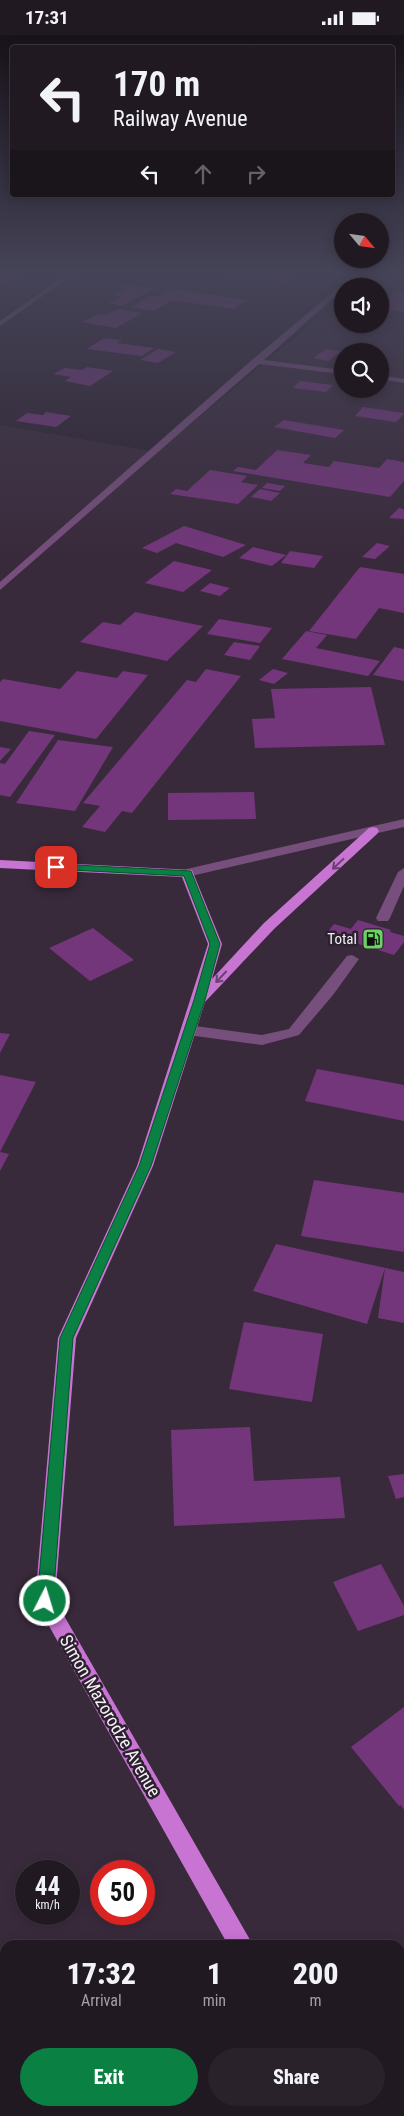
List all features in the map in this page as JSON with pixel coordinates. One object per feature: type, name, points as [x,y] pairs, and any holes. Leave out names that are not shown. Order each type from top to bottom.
[{"type":"main road","points":[[199,1000],[269,926],[374,831]]},
{"type":"main road","points":[[0,864],[187,873]]},
{"type":"main road","name":"Simon Mazorodze Avenue","points":[[187,873],[215,944],[199,1000],[145,1166],[66,1338],[45,1601],[238,1940]]},
{"type":"street","points":[[0,587],[249,367]]},
{"type":"street","points":[[304,367],[334,371]]},
{"type":"street","points":[[389,378],[404,381]]},
{"type":"street","points":[[187,873],[404,823]]},
{"type":"street","points":[[383,919],[404,872]]},
{"type":"street","points":[[188,1030],[262,1040],[294,1032],[328,992],[352,959]]},
{"type":"shaded area","points":[[260,367],[334,367],[334,398],[389,398],[389,367],[404,367],[404,1940],[0,1940],[0,425],[157,452]]},
{"type":"building","points":[[88,367],[113,371],[90,386],[65,381],[71,377],[53,374],[65,368],[82,370]]},
{"type":"building","points":[[300,381],[333,385],[326,392],[293,388]]},
{"type":"building","points":[[363,407],[404,414],[396,422],[355,416]]},
{"type":"building","points":[[46,412],[71,416],[56,427],[16,421],[27,413],[43,415]]},
{"type":"building","points":[[284,420],[344,430],[335,438],[274,427]]},
{"type":"building","points":[[277,450],[311,455],[303,463],[329,467],[334,461],[379,468],[387,459],[404,462],[404,481],[390,497],[233,471],[238,467],[256,470]]},
{"type":"building","points":[[210,470],[247,476],[241,482],[258,485],[238,504],[170,494],[176,489],[187,491]]},
{"type":"building","points":[[267,483],[285,486],[280,491],[262,488]]},
{"type":"building","points":[[260,489],[280,493],[271,501],[251,497]]},
{"type":"building","points":[[399,508],[404,509],[404,519],[389,518]]},
{"type":"building","points":[[184,526],[246,545],[223,557],[176,543],[157,553],[142,548]]},
{"type":"building","points":[[377,543],[390,546],[375,559],[362,557]]},
{"type":"building","points":[[253,547],[286,555],[272,566],[239,558]]},
{"type":"building","points":[[290,551],[323,556],[314,568],[281,563]]},
{"type":"building","points":[[174,561],[212,570],[183,592],[145,583]]},
{"type":"building","points":[[360,567],[404,574],[404,613],[379,608],[356,639],[309,631]]},
{"type":"building","points":[[210,583],[230,588],[220,596],[200,591]]},
{"type":"building","points":[[135,612],[203,626],[167,661],[80,642],[103,622],[120,625]]},
{"type":"building","points":[[219,619],[272,628],[260,643],[207,634]]},
{"type":"building","points":[[306,631],[327,635],[316,648],[380,661],[368,676],[282,659]]},
{"type":"building","points":[[234,642],[260,646],[250,660],[224,655]]},
{"type":"building","points":[[394,647],[404,649],[404,681],[373,675]]},
{"type":"building","points":[[206,669],[241,676],[132,813],[122,811],[105,832],[82,827],[100,806],[83,803],[187,680],[196,682]]},
{"type":"building","points":[[273,669],[288,673],[274,684],[259,680]]},
{"type":"building","points":[[77,671],[117,678],[123,671],[148,675],[96,739],[0,721],[0,682],[3,679],[60,689]]},
{"type":"building","points":[[371,687],[385,745],[255,748],[252,719],[275,718],[271,689]]},
{"type":"building","points":[[29,731],[55,735],[10,797],[0,795],[0,763],[5,764]]},
{"type":"building","points":[[58,740],[113,747],[75,811],[16,803]]},
{"type":"building","points":[[0,747],[11,749],[0,761]]},
{"type":"building","points":[[254,792],[256,819],[168,820],[168,793]]},
{"type":"building","name":"Total","points":[[358,920],[404,936],[404,942],[394,955],[326,934],[334,924],[351,929]]},
{"type":"building","points":[[93,928],[134,960],[90,981],[49,948]]},
{"type":"building","points":[[0,1033],[10,1034],[0,1053]]},
{"type":"building","points":[[317,1069],[404,1085],[404,1121],[305,1101]]},
{"type":"building","points":[[0,1075],[36,1082],[0,1152]]},
{"type":"building","points":[[0,1152],[9,1154],[0,1171]]},
{"type":"building","points":[[314,1180],[404,1193],[404,1252],[301,1236]]},
{"type":"building","points":[[276,1244],[404,1272],[404,1323],[378,1318],[385,1268],[367,1324],[253,1291]]},
{"type":"building","points":[[244,1322],[323,1334],[312,1402],[229,1389]]},
{"type":"building","points":[[250,1427],[254,1481],[340,1477],[345,1518],[174,1526],[171,1430]]},
{"type":"building","points":[[404,1474],[404,1497],[396,1499],[388,1476]]},
{"type":"building","points":[[381,1564],[404,1606],[404,1615],[358,1631],[333,1582]]},
{"type":"building","points":[[404,1707],[404,1810],[351,1747]]},
{"type":"place","name":"Total","points":[[373,939]]},
{"type":"route","points":[[45,1601],[66,1338],[145,1166],[199,1000],[215,944],[187,873],[56,867]]}]
